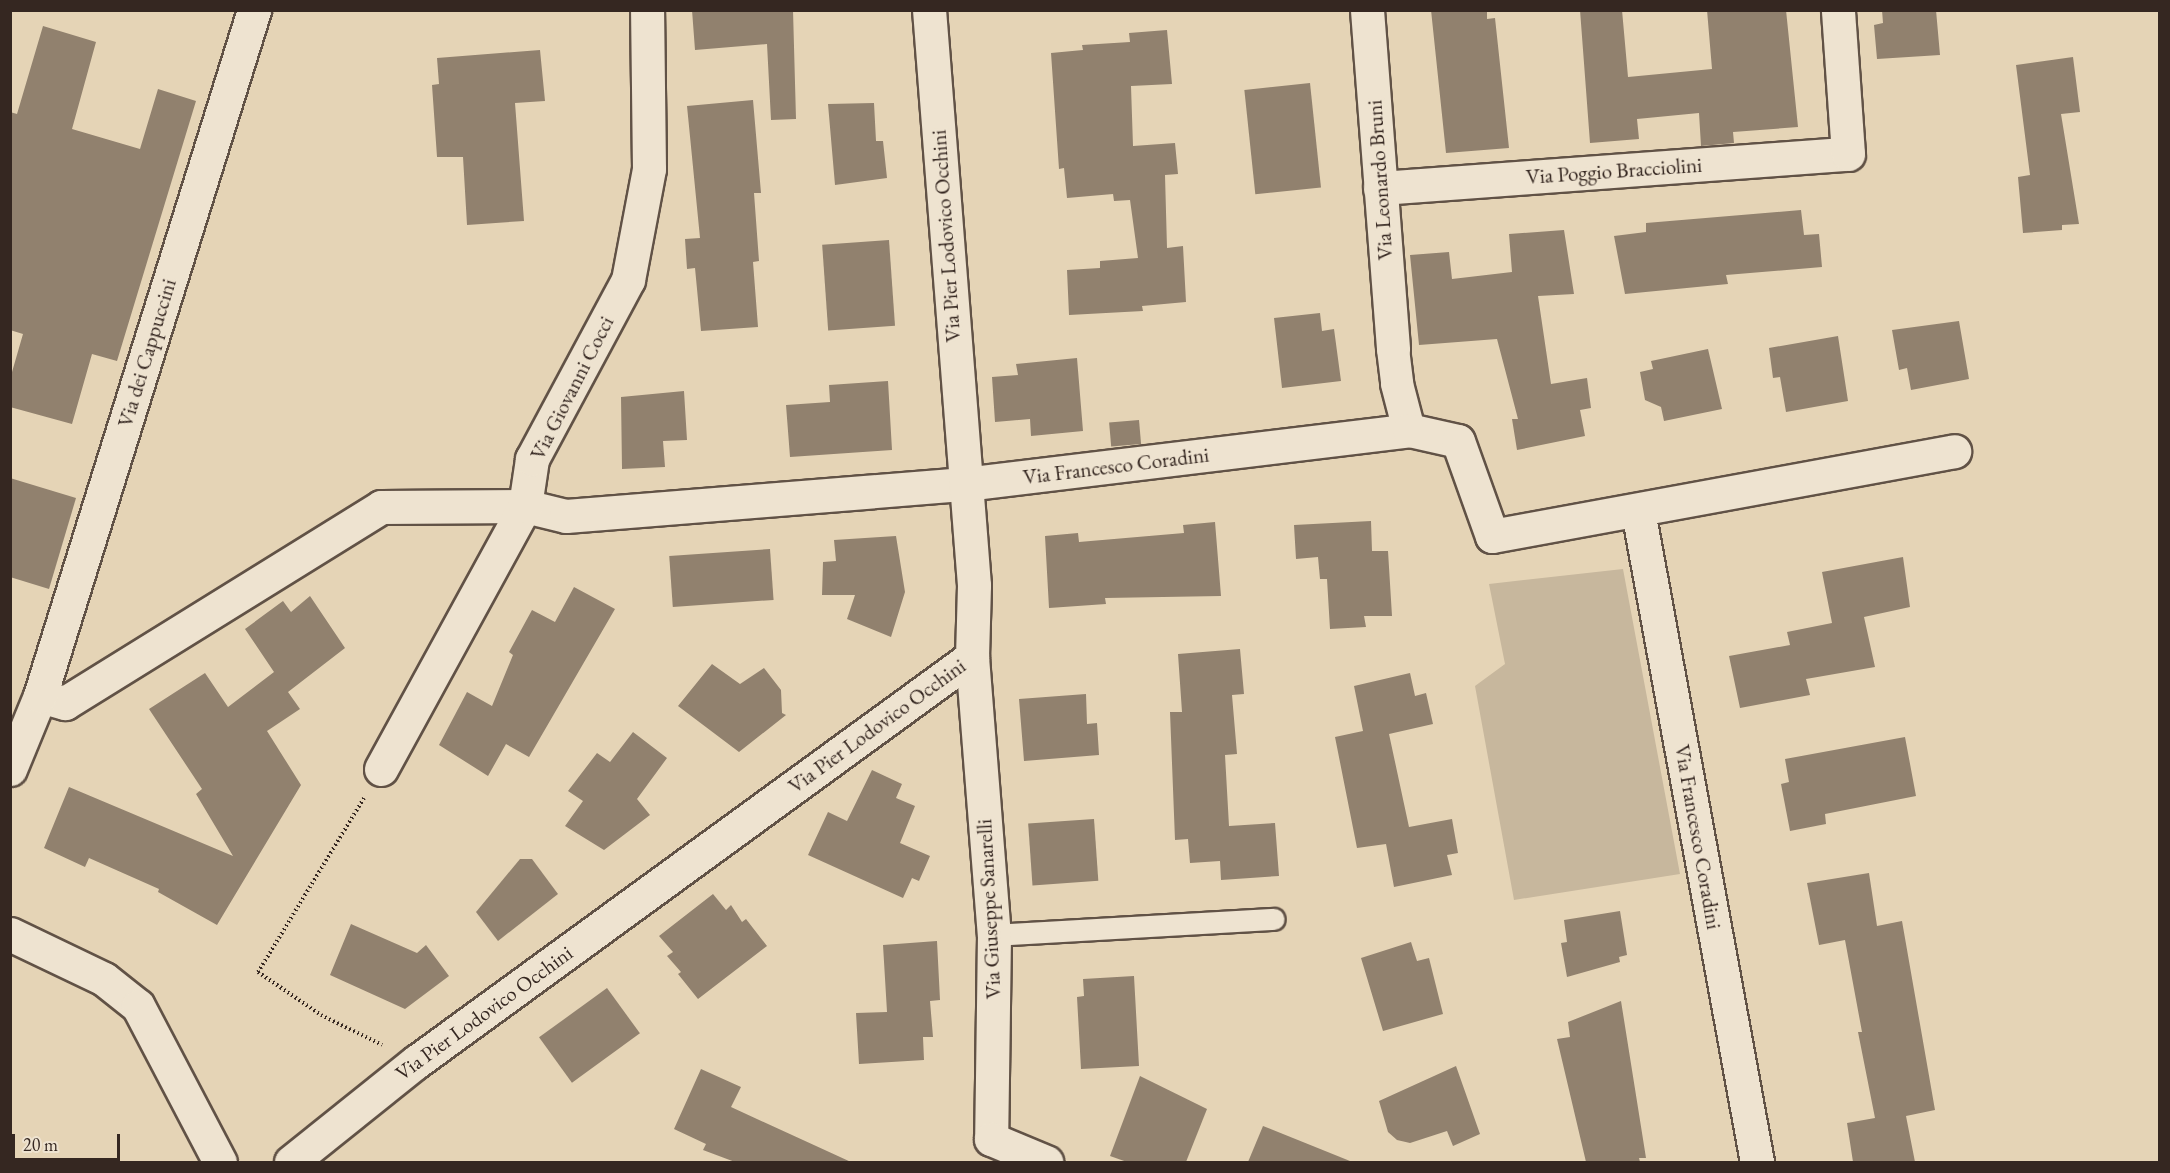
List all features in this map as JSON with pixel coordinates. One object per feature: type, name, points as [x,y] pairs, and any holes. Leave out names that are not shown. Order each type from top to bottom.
[{"type":"street","name":"Via dei Cappuccini","points":[[10,769],[40,696],[254,10]]},
{"type":"street","name":"Via Giovanni Cocci","points":[[381,769],[525,506],[532,459],[628,280],[649,169],[646,10]]},
{"type":"street","name":"Via Pier Lodovico Occhini","points":[[291,1162],[416,1062],[972,657],[974,585],[929,10]]},
{"type":"street","name":"Via Leonardo Bruni","points":[[1367,10],[1393,349]]},
{"type":"street","name":"Via Poggio Bracciolini","points":[[1380,188],[1848,154],[1838,10]]},
{"type":"street","points":[[1393,349],[1397,384],[1409,430]]},
{"type":"street","name":"Via Francesco Coradini","points":[[525,506],[566,516],[965,484],[1409,430],[1458,441],[1492,536],[1638,511],[1954,451]]},
{"type":"street","points":[[40,696],[65,703],[381,507],[525,506]]},
{"type":"street","name":"Via Francesco Coradini","points":[[1638,511],[1757,1162]]},
{"type":"street","name":"Via Giuseppe Sanarelli","points":[[972,657],[994,934],[991,1139],[1046,1162]]},
{"type":"street","points":[[10,934],[104,979],[138,1006],[220,1162]]},
{"type":"lane","points":[[994,934],[1274,919]]},
{"type":"path","points":[[381,769],[258,972],[321,1015],[416,1062]]},
{"type":"shaded area","points":[[1623,569],[1680,874],[1514,900],[1475,686],[1505,664],[1489,584]]},
{"type":"building","points":[[692,10],[793,10],[796,119],[771,120],[767,44],[695,50]]},
{"type":"building","points":[[1431,10],[1487,10],[1487,19],[1495,18],[1509,148],[1446,153]]},
{"type":"building","points":[[1580,10],[1622,10],[1628,77],[1712,69],[1707,10],[1786,10],[1798,127],[1733,132],[1734,143],[1701,146],[1699,113],[1637,119],[1639,139],[1590,143]]},
{"type":"building","points":[[1882,10],[1936,10],[1940,55],[1877,59],[1874,25],[1883,23]]},
{"type":"building","points":[[43,26],[96,42],[72,129],[140,149],[158,89],[196,101],[117,361],[92,354],[72,424],[10,407],[10,379],[23,334],[10,330],[10,112],[17,114]]},
{"type":"building","points":[[1167,30],[1172,84],[1131,86],[1133,146],[1175,143],[1178,174],[1165,175],[1167,248],[1183,246],[1186,302],[1142,306],[1143,311],[1069,315],[1067,270],[1100,268],[1100,261],[1138,258],[1130,200],[1114,201],[1113,194],[1067,198],[1064,168],[1059,169],[1051,53],[1083,50],[1082,45],[1130,42],[1129,33]]},
{"type":"building","points":[[540,50],[545,101],[515,103],[524,221],[467,225],[463,157],[437,157],[432,85],[439,84],[437,58]]},
{"type":"building","points":[[2073,57],[2080,112],[2061,114],[2079,224],[2062,225],[2062,230],[2023,233],[2018,177],[2030,175],[2016,65]]},
{"type":"building","points":[[1310,83],[1321,187],[1255,194],[1244,90]]},
{"type":"building","points":[[753,100],[761,193],[754,193],[759,261],[753,262],[758,327],[701,331],[695,268],[687,269],[685,239],[700,238],[687,106]]},
{"type":"building","points":[[874,103],[876,141],[883,141],[887,178],[835,185],[828,104]]},
{"type":"building","points":[[1801,210],[1804,235],[1819,234],[1822,267],[1726,275],[1728,284],[1625,294],[1614,236],[1646,232],[1646,223]]},
{"type":"building","points":[[1564,230],[1574,294],[1538,296],[1551,384],[1587,378],[1591,408],[1580,410],[1585,436],[1517,450],[1512,419],[1518,419],[1497,339],[1419,345],[1410,255],[1449,252],[1452,279],[1512,272],[1509,234]]},
{"type":"building","points":[[889,240],[895,326],[828,330],[822,245]]},
{"type":"building","points":[[1320,313],[1322,331],[1334,329],[1341,381],[1282,388],[1274,318]]},
{"type":"building","points":[[1959,321],[1969,379],[1911,390],[1907,368],[1899,370],[1892,330]]},
{"type":"building","points":[[1838,336],[1848,401],[1786,412],[1780,377],[1773,378],[1769,348]]},
{"type":"building","points":[[1708,349],[1722,409],[1664,421],[1661,407],[1645,400],[1640,372],[1653,369],[1651,361]]},
{"type":"building","points":[[1077,358],[1083,431],[1031,436],[1030,419],[995,422],[992,377],[1018,375],[1016,364]]},
{"type":"building","points":[[888,381],[892,450],[790,457],[786,405],[830,402],[829,385]]},
{"type":"building","points":[[684,391],[687,440],[663,441],[665,467],[622,469],[621,397]]},
{"type":"building","points":[[1139,420],[1141,444],[1111,447],[1109,423]]},
{"type":"building","points":[[10,478],[76,498],[49,589],[10,577]]},
{"type":"building","points":[[1371,521],[1372,551],[1388,551],[1392,616],[1364,616],[1366,627],[1330,629],[1327,579],[1320,579],[1318,557],[1296,559],[1294,525]]},
{"type":"building","points":[[1215,522],[1221,596],[1105,598],[1106,604],[1049,608],[1045,536],[1078,533],[1079,542],[1184,533],[1183,525]]},
{"type":"building","points":[[896,536],[905,592],[891,637],[847,619],[855,595],[822,595],[823,562],[836,561],[834,540]]},
{"type":"building","points":[[770,549],[774,600],[673,607],[669,556]]},
{"type":"building","points":[[1903,557],[1910,607],[1864,617],[1875,667],[1806,679],[1810,695],[1740,708],[1729,656],[1790,645],[1787,632],[1832,623],[1822,572]]},
{"type":"building","points":[[574,587],[615,609],[529,757],[506,744],[488,776],[439,745],[467,692],[492,706],[513,655],[509,652],[532,610],[555,622]]},
{"type":"building","points":[[310,596],[345,648],[288,692],[300,709],[267,731],[301,785],[217,925],[158,892],[159,889],[89,858],[85,867],[44,848],[69,787],[233,856],[196,794],[202,789],[149,709],[205,673],[228,707],[274,672],[245,629],[283,601],[291,612]]},
{"type":"building","points":[[1240,649],[1244,694],[1232,695],[1237,754],[1225,755],[1229,826],[1275,823],[1279,876],[1221,880],[1220,861],[1190,863],[1188,839],[1175,840],[1170,712],[1182,712],[1178,654]]},
{"type":"building","points":[[712,664],[740,684],[764,668],[781,690],[782,713],[786,715],[739,752],[678,706]]},
{"type":"building","points":[[1410,673],[1415,696],[1426,693],[1433,724],[1389,734],[1409,827],[1452,819],[1458,853],[1447,855],[1452,875],[1394,887],[1386,844],[1357,848],[1335,737],[1363,731],[1354,686]]},
{"type":"building","points":[[1086,694],[1087,724],[1097,723],[1099,755],[1024,761],[1019,699]]},
{"type":"building","points":[[633,732],[667,758],[637,799],[650,815],[604,850],[565,826],[583,801],[568,791],[597,753],[610,762]]},
{"type":"building","points":[[1905,737],[1916,796],[1825,814],[1826,824],[1790,831],[1781,784],[1789,782],[1785,759]]},
{"type":"building","points":[[872,770],[902,784],[896,798],[915,806],[900,843],[930,856],[919,881],[912,878],[903,898],[808,855],[828,812],[847,821]]},
{"type":"building","points":[[1094,819],[1098,881],[1032,885],[1028,824]]},
{"type":"building","points":[[520,859],[532,859],[558,894],[498,941],[476,912]]},
{"type":"building","points":[[1869,873],[1877,926],[1902,921],[1935,1110],[1906,1116],[1915,1162],[1853,1162],[1847,1123],[1875,1118],[1858,1032],[1862,1032],[1845,940],[1819,945],[1807,883]]},
{"type":"building","points":[[713,894],[726,910],[731,905],[742,922],[746,919],[767,946],[698,999],[678,974],[681,972],[667,956],[673,952],[659,936]]},
{"type":"building","points":[[1620,911],[1627,955],[1619,957],[1620,962],[1567,977],[1561,943],[1567,942],[1564,920]]},
{"type":"building","points":[[351,924],[417,953],[426,945],[449,976],[405,1009],[330,975]]},
{"type":"building","points":[[937,941],[940,1000],[930,1001],[933,1037],[923,1037],[924,1060],[859,1064],[856,1013],[887,1012],[883,945]]},
{"type":"building","points":[[1411,942],[1417,961],[1429,958],[1443,1014],[1383,1031],[1361,958]]},
{"type":"building","points":[[1134,976],[1139,1066],[1081,1069],[1077,997],[1084,996],[1083,979]]},
{"type":"building","points":[[607,988],[640,1033],[572,1083],[539,1037]]},
{"type":"building","points":[[1621,1001],[1646,1158],[1639,1158],[1640,1162],[1586,1162],[1557,1039],[1570,1037],[1568,1022]]},
{"type":"building","points":[[1456,1066],[1480,1134],[1453,1146],[1447,1131],[1410,1143],[1397,1140],[1388,1132],[1379,1101]]},
{"type":"building","points":[[701,1069],[741,1087],[731,1107],[851,1162],[735,1162],[703,1150],[706,1144],[674,1129]]},
{"type":"building","points":[[1140,1076],[1207,1109],[1186,1162],[1127,1162],[1110,1156]]},
{"type":"building","points":[[1263,1126],[1350,1161],[1350,1162],[1248,1162]]}]
